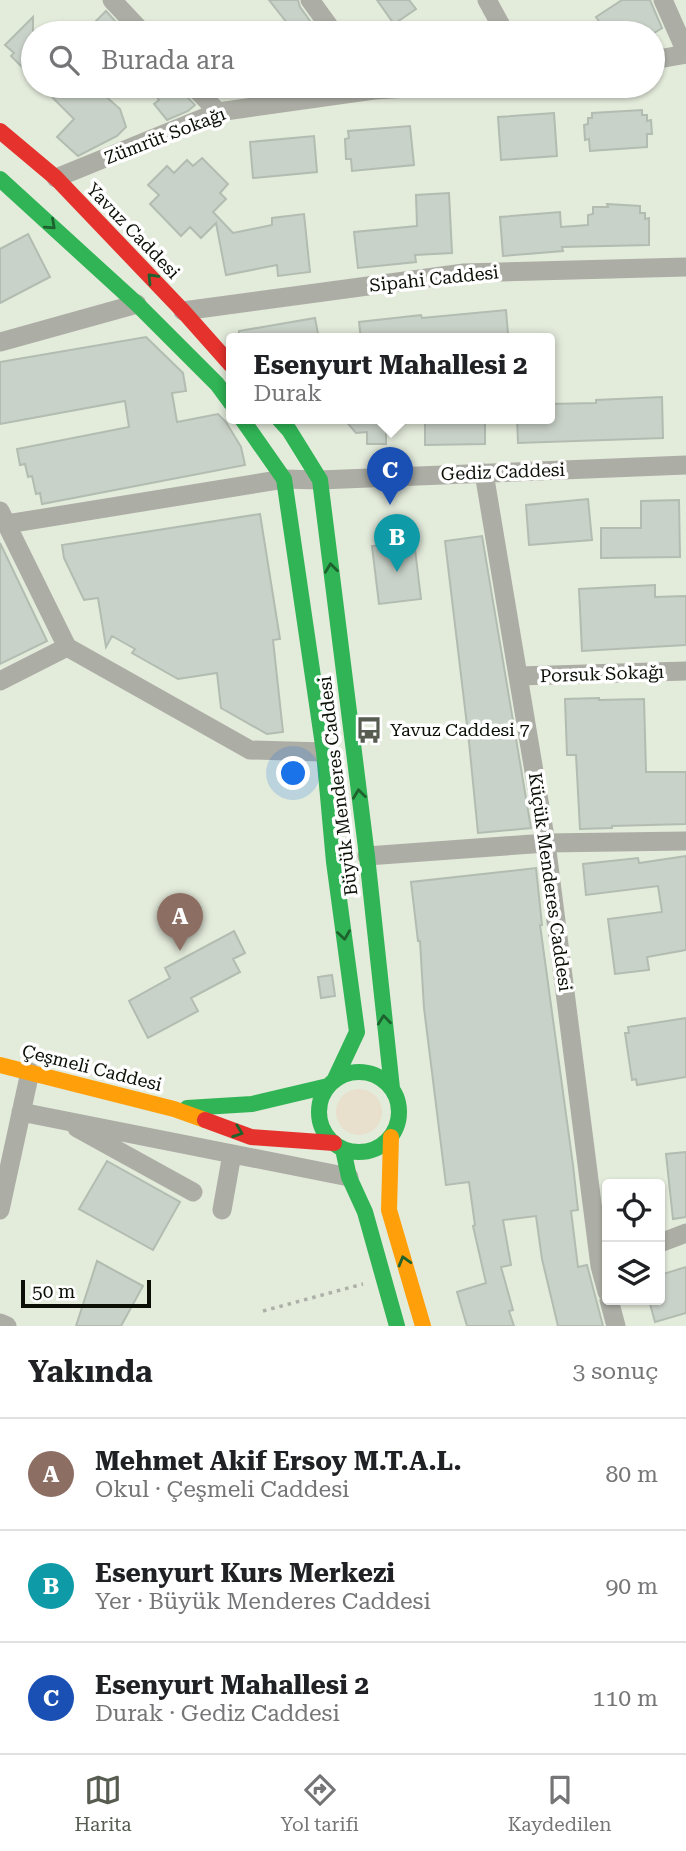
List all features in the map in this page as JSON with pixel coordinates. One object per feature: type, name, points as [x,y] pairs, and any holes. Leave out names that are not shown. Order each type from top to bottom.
[{"type":"street","points":[[112,0],[132,21]]},
{"type":"street","points":[[310,0],[325,21]]},
{"type":"street","points":[[486,0],[498,21]]},
{"type":"street","points":[[663,0],[686,53],[665,57]]},
{"type":"street","points":[[205,98],[218,112]]},
{"type":"street","name":"Zümrüt Sokağı","points":[[56,178],[218,112],[308,98]]},
{"type":"street","name":"Yavuz Caddesi","points":[[0,131],[56,178],[226,359]]},
{"type":"street","points":[[4,189],[137,304],[226,396]]},
{"type":"street","name":"Sipahi Caddesi","points":[[183,311],[464,273],[686,267]]},
{"type":"street","points":[[0,342],[137,304]]},
{"type":"street","points":[[246,424],[284,478]]},
{"type":"street","points":[[284,424],[320,480]]},
{"type":"street","name":"Gediz Caddesi","points":[[3,517],[284,478],[320,480],[686,465]]},
{"type":"street","name":"Küçük Menderes Caddesi","points":[[484,472],[546,844],[602,1250]]},
{"type":"street","name":"Büyük Menderes Caddesi","points":[[284,478],[324,752],[334,862],[357,1032],[331,1083]]},
{"type":"street","name":"Büyük Menderes Caddesi","points":[[320,480],[392,1088]]},
{"type":"street","points":[[3,517],[68,647],[250,750],[324,752]]},
{"type":"street","points":[[0,681],[68,647]]},
{"type":"street","name":"Porsuk Sokağı","points":[[519,676],[686,671]]},
{"type":"street","points":[[366,856],[546,844],[686,841]]},
{"type":"street","name":"Çeşmeli Caddesi","points":[[0,1065],[174,1109],[251,1137],[338,1146]]},
{"type":"street","points":[[397,1326],[365,1212],[338,1146],[321,1126],[319,1116],[319,1105],[331,1083],[355,1071],[366,1072],[384,1080],[397,1097],[399,1118],[391,1137],[389,1210],[424,1326]]},
{"type":"street","points":[[0,1210],[30,1072]]},
{"type":"street","name":"Çeşmeli Caddesi","points":[[174,1109],[252,1104],[331,1083]]},
{"type":"street","points":[[21,1112],[349,1177]]},
{"type":"street","points":[[60,1119],[193,1192]]},
{"type":"street","points":[[338,1146],[363,1152],[383,1144],[391,1137]]},
{"type":"street","points":[[222,1210],[232,1154]]},
{"type":"street","points":[[663,1242],[686,1233]]},
{"type":"street","points":[[610,1305],[616,1326]]},
{"type":"street","points":[[0,1323],[7,1326]]},
{"type":"path","points":[[263,1311],[383,1279]]},
{"type":"shaded area","points":[[359,1089],[375,1096],[382,1112],[375,1128],[359,1135],[343,1128],[336,1112],[343,1096]]},
{"type":"building","points":[[269,0],[298,0],[310,21],[286,21]]},
{"type":"building","points":[[377,0],[409,0],[416,9],[398,21],[392,21]]},
{"type":"building","points":[[622,0],[650,0],[659,21],[599,21],[596,17]]},
{"type":"building","points":[[106,11],[115,21],[96,21]]},
{"type":"building","points":[[21,29],[21,66],[11,56],[14,53],[5,45]]},
{"type":"building","points":[[53,98],[108,98],[120,109],[126,127],[117,136],[78,156],[57,137],[74,119]]},
{"type":"building","points":[[157,98],[188,98],[195,105],[167,120],[154,104],[159,100]]},
{"type":"building","points":[[642,110],[642,115],[647,115],[647,121],[651,120],[652,134],[647,134],[647,147],[590,151],[589,139],[585,140],[584,125],[588,124],[588,118],[592,118],[592,113]]},
{"type":"building","points":[[554,113],[557,156],[501,160],[498,117]]},
{"type":"building","points":[[410,126],[414,165],[352,171],[351,159],[346,159],[345,139],[349,138],[348,131]]},
{"type":"building","points":[[314,136],[317,172],[253,178],[250,142]]},
{"type":"building","points":[[202,158],[228,184],[220,193],[226,199],[213,212],[233,233],[272,225],[272,218],[304,214],[310,272],[278,276],[277,265],[226,275],[216,223],[201,238],[190,227],[181,236],[150,204],[159,195],[148,185],[167,166],[174,173],[187,160],[193,166]]},
{"type":"building","points":[[449,193],[452,253],[415,255],[416,262],[358,268],[354,232],[417,226],[416,195]]},
{"type":"building","points":[[607,204],[640,206],[640,213],[645,213],[645,219],[649,218],[649,245],[562,247],[563,251],[503,256],[500,217],[560,212],[561,227],[588,225],[588,215],[593,214],[593,207],[608,207]]},
{"type":"building","points":[[28,234],[50,277],[0,303],[0,249]]},
{"type":"building","points":[[506,310],[508,333],[360,333],[359,322],[421,315],[422,318]]},
{"type":"building","points":[[315,318],[318,333],[239,333]]},
{"type":"building","points":[[146,337],[183,373],[186,391],[172,393],[177,422],[218,414],[241,447],[245,465],[42,504],[40,493],[36,494],[32,476],[28,477],[25,464],[20,465],[17,449],[129,427],[125,401],[0,424],[0,362]]},
{"type":"building","points":[[662,397],[663,438],[518,443],[517,424],[555,424],[555,404],[596,403],[596,400]]},
{"type":"building","points":[[348,424],[386,424],[386,444],[367,444],[367,432],[356,433]]},
{"type":"building","points":[[425,424],[485,424],[485,444],[425,445]]},
{"type":"building","points":[[588,499],[592,540],[529,545],[526,505]]},
{"type":"building","points":[[679,500],[680,557],[601,558],[601,528],[641,528],[641,501]]},
{"type":"building","points":[[260,514],[280,639],[273,640],[283,732],[267,734],[221,708],[217,673],[178,679],[132,653],[135,649],[112,636],[106,647],[98,598],[84,600],[64,558],[62,545]]},
{"type":"building","points":[[482,536],[531,828],[478,833],[445,541]]},
{"type":"building","points":[[414,541],[421,599],[379,604],[372,546]]},
{"type":"building","points":[[0,543],[47,641],[0,664]]},
{"type":"building","points":[[655,585],[655,597],[686,596],[686,645],[582,651],[579,589]]},
{"type":"building","points":[[565,699],[644,699],[646,772],[686,772],[686,824],[580,829],[576,755],[567,755]]},
{"type":"building","points":[[686,856],[686,950],[647,957],[649,970],[615,974],[608,919],[662,912],[658,886],[586,895],[583,864],[638,858],[639,863]]},
{"type":"building","points":[[536,868],[540,925],[578,1210],[571,1211],[578,1267],[587,1265],[603,1326],[558,1326],[542,1259],[536,1216],[503,1220],[511,1265],[501,1267],[513,1310],[509,1311],[514,1326],[467,1326],[457,1292],[486,1283],[473,1226],[469,1182],[446,1185],[424,1008],[420,941],[411,882]]},
{"type":"building","points":[[234,931],[245,953],[233,959],[240,972],[191,998],[198,1011],[148,1038],[129,1001],[170,978],[165,968]]},
{"type":"building","points":[[332,975],[335,996],[321,998],[318,977]]},
{"type":"building","points":[[686,1018],[686,1077],[637,1085],[636,1079],[632,1080],[625,1033],[629,1033],[628,1027]]},
{"type":"building","points":[[686,1152],[686,1217],[673,1219],[666,1154]]},
{"type":"building","points":[[107,1161],[180,1202],[153,1250],[79,1209]]},
{"type":"building","points":[[97,1261],[143,1286],[121,1326],[76,1326]]},
{"type":"building","points":[[686,1267],[686,1313],[655,1322],[650,1305],[665,1305],[665,1273]]},
{"type":"traffic: fast","points":[[0,179],[137,304],[226,396]]},
{"type":"traffic: fast","points":[[246,424],[284,479],[324,752],[334,862],[357,1032],[335,1079]]},
{"type":"traffic: fast","points":[[284,424],[320,480],[367,856],[392,1088]]},
{"type":"traffic: fast","points":[[359,1072],[374,1075],[387,1084],[396,1097],[399,1112],[396,1127],[387,1140],[374,1149],[359,1152],[344,1149],[331,1140],[322,1127],[319,1112],[322,1097],[331,1084],[344,1075],[359,1072]]},
{"type":"traffic: fast","points":[[187,1108],[252,1104],[328,1086]]},
{"type":"traffic: fast","points":[[343,1149],[349,1177],[365,1212],[397,1326]]},
{"type":"traffic: slow","points":[[0,1065],[174,1109],[205,1120]]},
{"type":"traffic: slow","points":[[391,1137],[389,1210],[423,1326]]},
{"type":"traffic: jam","points":[[0,131],[56,178],[226,359]]},
{"type":"traffic: jam","points":[[205,1120],[251,1137],[334,1143]]},
{"type":"place","name":"Esenyurt Mahallesi 2","points":[[390,505]]},
{"type":"place","name":"Esenyurt Kurs Merkezi","points":[[397,572]]},
{"type":"place","name":"Yavuz Caddesi 7","points":[[369,730]]},
{"type":"place","name":"Mehmet Akif Ersoy M.T.A.L.","points":[[180,951]]}]
